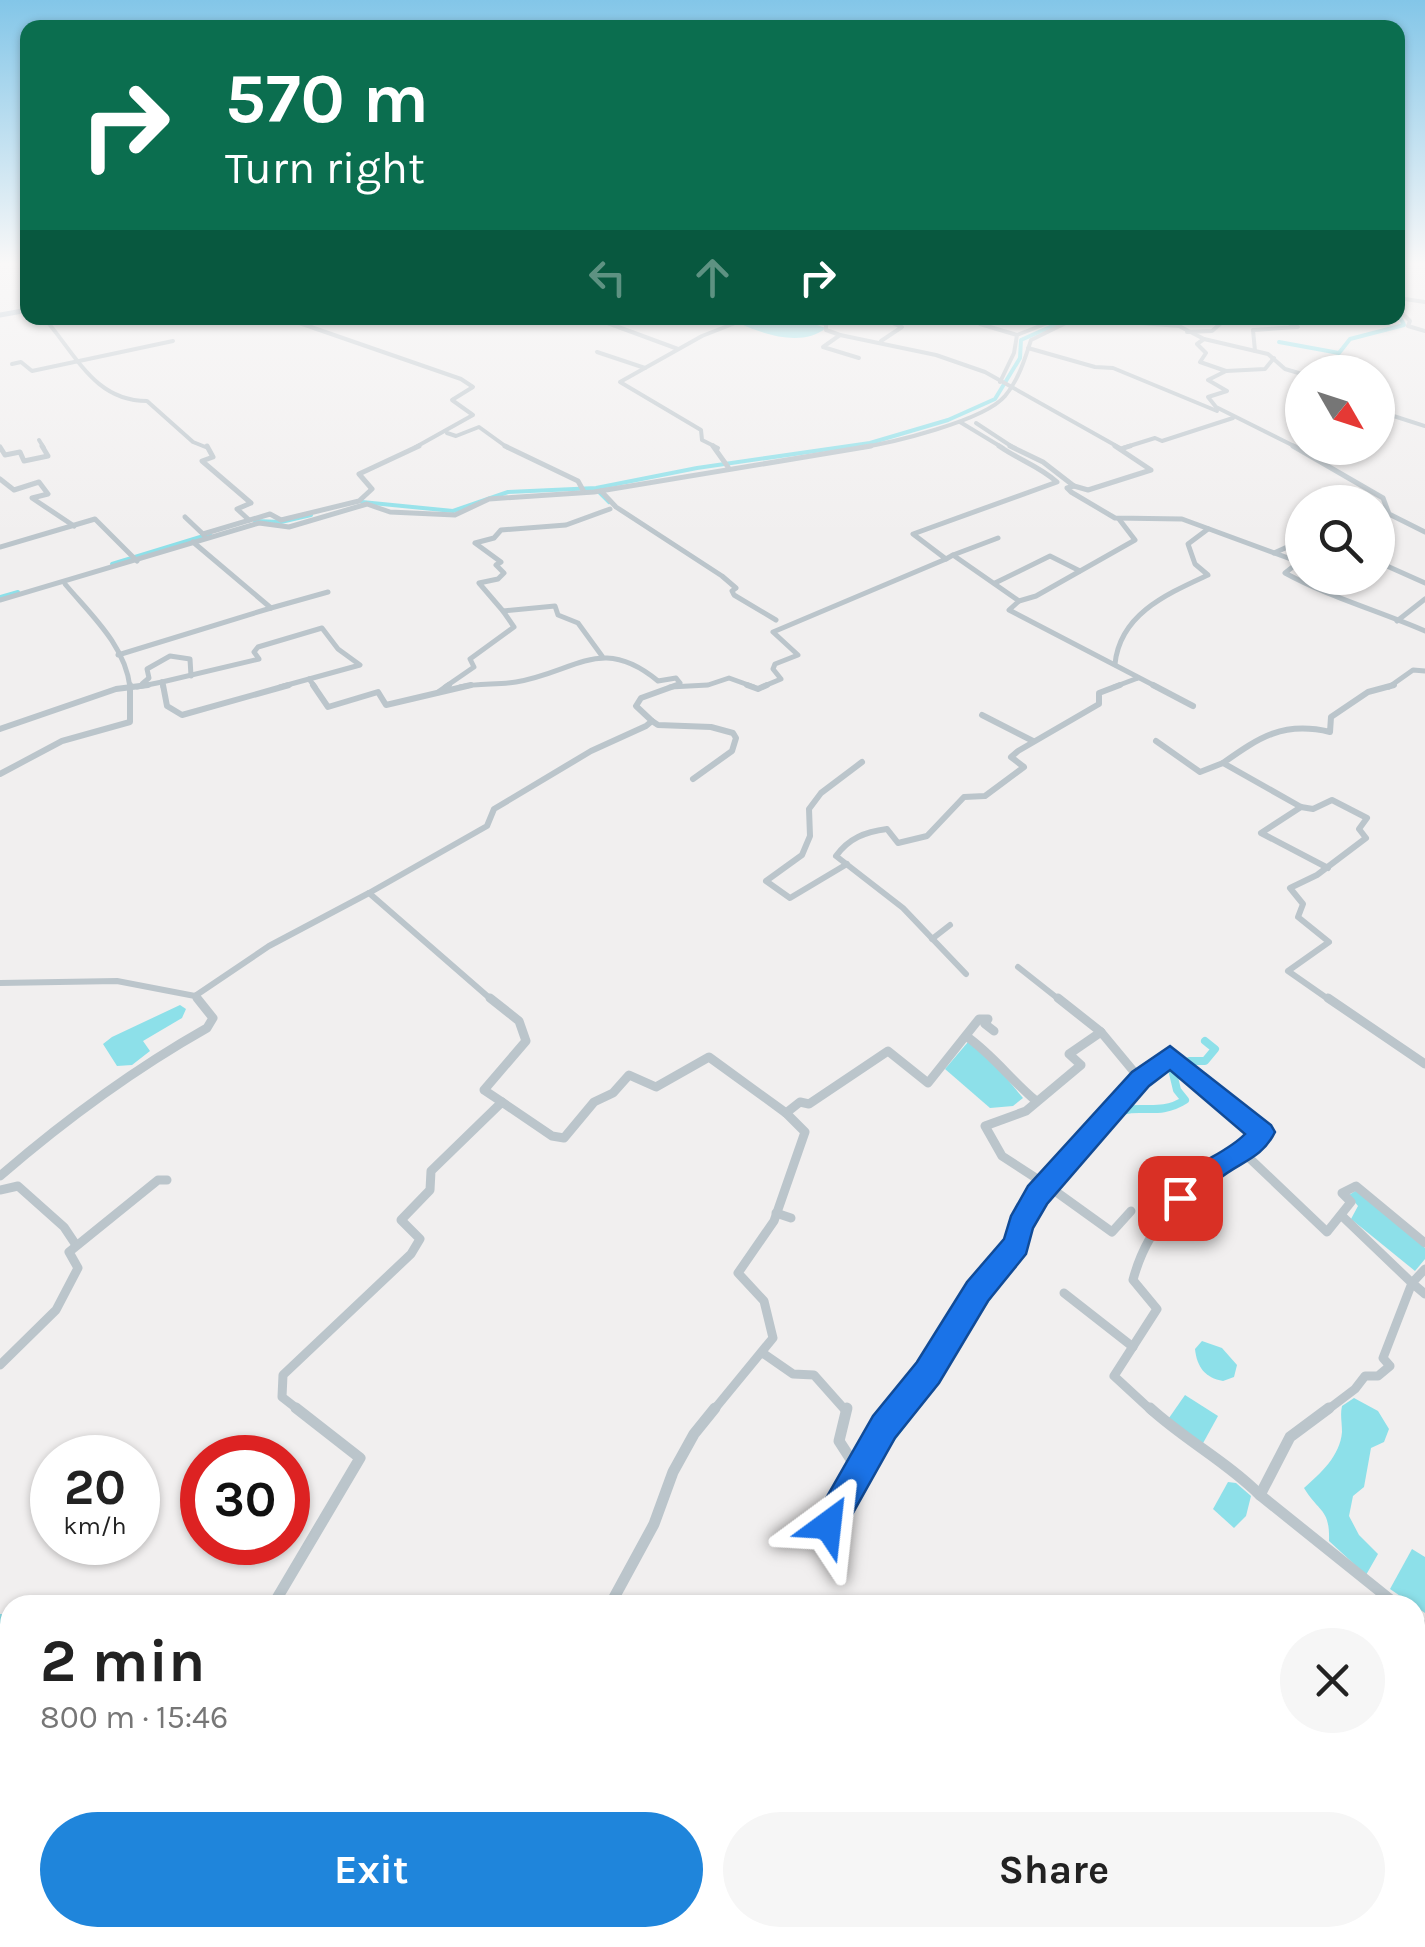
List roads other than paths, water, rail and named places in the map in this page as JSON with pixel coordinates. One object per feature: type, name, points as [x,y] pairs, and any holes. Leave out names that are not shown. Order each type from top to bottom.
[{"type":"street","points":[[74,356],[90,379],[116,398],[146,402],[175,422],[193,442],[206,444],[213,457],[202,461],[251,503],[237,509],[249,520]]},
{"type":"street","points":[[12,364],[21,362],[32,371],[106,356]]},
{"type":"street","points":[[0,600],[65,584],[270,514],[281,520],[358,501],[372,488],[359,474],[447,433],[473,415],[452,400],[474,387],[397,356]]},
{"type":"street","points":[[609,356],[645,368]]},
{"type":"street","points":[[666,356],[620,384],[700,430],[702,440],[718,449],[727,464]]},
{"type":"street","points":[[852,356],[859,358]]},
{"type":"street","points":[[937,356],[1005,383],[1120,448],[1151,470],[1088,490],[1074,486],[1043,462],[963,420]]},
{"type":"street","points":[[205,537],[259,523],[289,527],[368,504],[390,512],[455,514],[489,499],[601,490],[727,464],[867,447],[963,420],[1003,399],[1013,356]]},
{"type":"street","points":[[1005,383],[1023,356]]},
{"type":"street","points":[[1056,356],[1113,368],[1230,417],[1326,463],[1383,498],[1389,514],[1425,532]]},
{"type":"street","points":[[1204,356],[1200,362],[1226,371],[1265,369],[1274,358]]},
{"type":"street","points":[[1268,356],[1285,368]]},
{"type":"street","points":[[1226,371],[1208,380],[1227,392],[1208,397],[1230,417]]},
{"type":"street","points":[[1395,416],[1425,426]]},
{"type":"street","points":[[1120,448],[1155,438],[1162,442],[1230,417]]},
{"type":"street","points":[[963,420],[1020,461],[1038,465],[1057,482],[913,534],[1019,601]]},
{"type":"street","points":[[447,433],[456,436],[479,427],[510,449],[561,472],[583,489]]},
{"type":"street","points":[[0,448],[5,455],[20,452],[24,462],[48,456],[39,440]]},
{"type":"street","points":[[0,480],[14,490],[38,482],[48,494],[32,498],[74,526]]},
{"type":"street","points":[[1074,486],[1067,488],[1070,493],[1120,519],[1170,516],[1300,562],[1285,572],[1425,631]]},
{"type":"street","points":[[601,490],[622,510],[722,576],[736,588],[732,591],[734,595],[776,620]]},
{"type":"street","points":[[434,695],[474,667],[470,659],[514,627],[503,611],[486,600],[479,584],[498,579],[504,572],[496,565],[501,562],[479,550],[475,543],[494,538],[501,530],[566,525],[610,509]]},
{"type":"street","points":[[622,510],[641,511]]},
{"type":"street","points":[[185,517],[205,537]]},
{"type":"street","points":[[0,546],[95,519],[137,561]]},
{"type":"street","points":[[1120,519],[1120,526],[1135,540],[1008,610],[1193,706]]},
{"type":"street","points":[[1115,664],[1114,649],[1138,615],[1162,596],[1208,575],[1195,564],[1188,544],[1208,529]]},
{"type":"street","points":[[692,780],[732,751],[736,738],[733,732],[658,725],[636,702],[680,684],[708,685],[729,678],[749,688],[770,686],[781,679],[773,669],[775,664],[798,655],[775,638],[773,632],[782,625],[998,538]]},
{"type":"street","points":[[193,542],[271,608]]},
{"type":"street","points":[[1274,553],[1285,548]]},
{"type":"street","points":[[995,583],[1050,556],[1080,571]]},
{"type":"street","points":[[1395,568],[1425,583]]},
{"type":"street","points":[[0,774],[27,754],[74,735],[130,722],[134,688],[105,631],[65,584]]},
{"type":"street","points":[[118,655],[328,592]]},
{"type":"street","points":[[1397,622],[1425,599]]},
{"type":"street","points":[[503,611],[555,606],[558,615],[578,622],[602,656]]},
{"type":"street","points":[[0,729],[116,689],[191,676],[258,658],[254,652],[258,647],[322,628],[338,649],[360,665],[182,714],[168,706],[162,682]]},
{"type":"street","points":[[134,688],[149,678],[146,669],[170,656],[190,659],[191,676]]},
{"type":"street","points":[[309,680],[328,707],[378,692],[386,705],[483,682],[515,682],[602,656],[631,660],[658,681],[676,678],[682,681],[680,684]]},
{"type":"street","points":[[1156,740],[1200,772],[1223,763],[1266,734],[1310,727],[1330,732],[1331,717],[1368,692],[1391,687],[1415,670],[1425,671]]},
{"type":"street","points":[[966,974],[903,908],[836,856],[858,835],[887,830],[898,843],[919,841],[939,828],[964,797],[985,796],[1024,767],[1010,757],[1099,704],[1100,693],[1138,678]]},
{"type":"street","points":[[982,714],[1033,741]]},
{"type":"street","points":[[195,996],[269,946],[487,826],[494,809],[591,751],[652,721]]},
{"type":"street","points":[[847,864],[790,898],[766,881],[802,855],[810,836],[809,809],[820,793],[862,762]]},
{"type":"street","points":[[1223,763],[1301,808],[1314,809],[1332,800],[1367,818],[1359,829],[1366,838],[1328,868],[1290,888],[1303,904],[1298,917],[1329,942],[1288,971],[1347,1015],[1371,1025],[1425,1064]]},
{"type":"street","points":[[1301,808],[1262,833],[1328,868]]},
{"type":"street","points":[[369,893],[448,965],[519,1021],[526,1042],[484,1090],[552,1136],[564,1138],[594,1102],[614,1093],[630,1075],[656,1086],[702,1057],[709,1057],[786,1113],[805,1132],[776,1212],[760,1245],[738,1274],[758,1291],[772,1312],[773,1338],[764,1354],[694,1434],[672,1472],[654,1524],[615,1595]]},
{"type":"street","points":[[932,939],[950,925]]},
{"type":"street","points":[[1018,967],[1101,1032],[1140,1079]]},
{"type":"street","points":[[0,983],[117,981],[195,996],[213,1018],[207,1028],[107,1088],[60,1122],[0,1176]]},
{"type":"street","points":[[786,1113],[800,1102],[809,1104],[888,1051],[928,1082],[979,1019],[988,1019],[985,1024],[994,1031]]},
{"type":"street","points":[[1101,1032],[1070,1054],[1081,1065],[1051,1093],[1035,1100],[1018,1116],[1002,1117],[985,1126],[1002,1156],[1112,1232],[1131,1211]]},
{"type":"street","points":[[966,1036],[993,1055],[1014,1082],[1035,1100]]},
{"type":"street","points":[[818,1542],[884,1427],[1016,1244],[1020,1225],[1038,1195],[1140,1079],[1170,1056],[1262,1132],[1244,1153],[1212,1168],[1195,1183],[1153,1236],[1135,1267],[1133,1280],[1157,1309],[1114,1376],[1178,1434],[1242,1477],[1294,1529],[1315,1540],[1384,1595]]},
{"type":"street","points":[[279,1595],[360,1458],[282,1397],[283,1376],[411,1254],[420,1239],[401,1220],[430,1190],[431,1170],[502,1102]]},
{"type":"street","points":[[1244,1153],[1327,1232],[1351,1202],[1342,1193],[1356,1186],[1425,1242]]},
{"type":"street","points":[[0,1365],[56,1310],[78,1268],[69,1252],[158,1180],[167,1180]]},
{"type":"street","points":[[0,1190],[18,1186],[64,1227],[76,1245]]},
{"type":"street","points":[[776,1212],[791,1218]]},
{"type":"street","points":[[1341,1215],[1425,1294]]},
{"type":"street","points":[[1260,1495],[1290,1437],[1354,1389],[1365,1376],[1378,1376],[1390,1366],[1384,1358],[1394,1342],[1400,1306],[1425,1269]]},
{"type":"street","points":[[1064,1293],[1132,1347]]},
{"type":"street","points":[[764,1354],[793,1374],[814,1375],[846,1408],[839,1440],[859,1472]]},
{"type":"water","points":[[180,1005],[186,1009],[182,1018],[143,1041],[150,1051],[132,1065],[117,1066],[103,1044]]},
{"type":"water","points":[[968,1042],[982,1049],[1023,1098],[1013,1106],[990,1108],[945,1069]]},
{"type":"water","points":[[1357,1190],[1425,1248],[1425,1259],[1415,1271],[1351,1219],[1358,1206],[1349,1195]]},
{"type":"water","points":[[1202,1341],[1222,1348],[1237,1365],[1234,1377],[1223,1381],[1203,1371],[1195,1349]]},
{"type":"water","points":[[1185,1395],[1218,1416],[1202,1445],[1169,1418]]},
{"type":"water","points":[[1354,1398],[1378,1411],[1389,1429],[1384,1442],[1371,1448],[1364,1487],[1353,1496],[1349,1516],[1359,1535],[1378,1554],[1366,1575],[1329,1541],[1325,1516],[1304,1488],[1334,1456],[1342,1432],[1342,1406]]},
{"type":"water","points":[[1228,1482],[1236,1483],[1251,1496],[1246,1516],[1234,1528],[1213,1509]]},
{"type":"water","points":[[1412,1549],[1425,1557],[1425,1595],[1399,1595],[1390,1589]]},
{"type":"waterway","points":[[362,502],[453,511],[508,492],[596,488],[697,468],[870,443],[948,420],[995,399],[1020,356]]},
{"type":"waterway","points":[[598,492],[609,503]]},
{"type":"waterway","points":[[255,521],[281,522],[311,515]]},
{"type":"waterway","points":[[112,564],[210,534]]},
{"type":"waterway","points":[[0,597],[18,592]]},
{"type":"waterway","points":[[911,1411],[1023,1244],[1049,1193],[1078,1153],[1118,1113],[1166,1108],[1185,1100],[1177,1090],[1172,1069],[1189,1061],[1205,1061],[1215,1049],[1205,1041]]},
{"type":"waterway","points":[[826,1545],[886,1444],[913,1408]]}]
